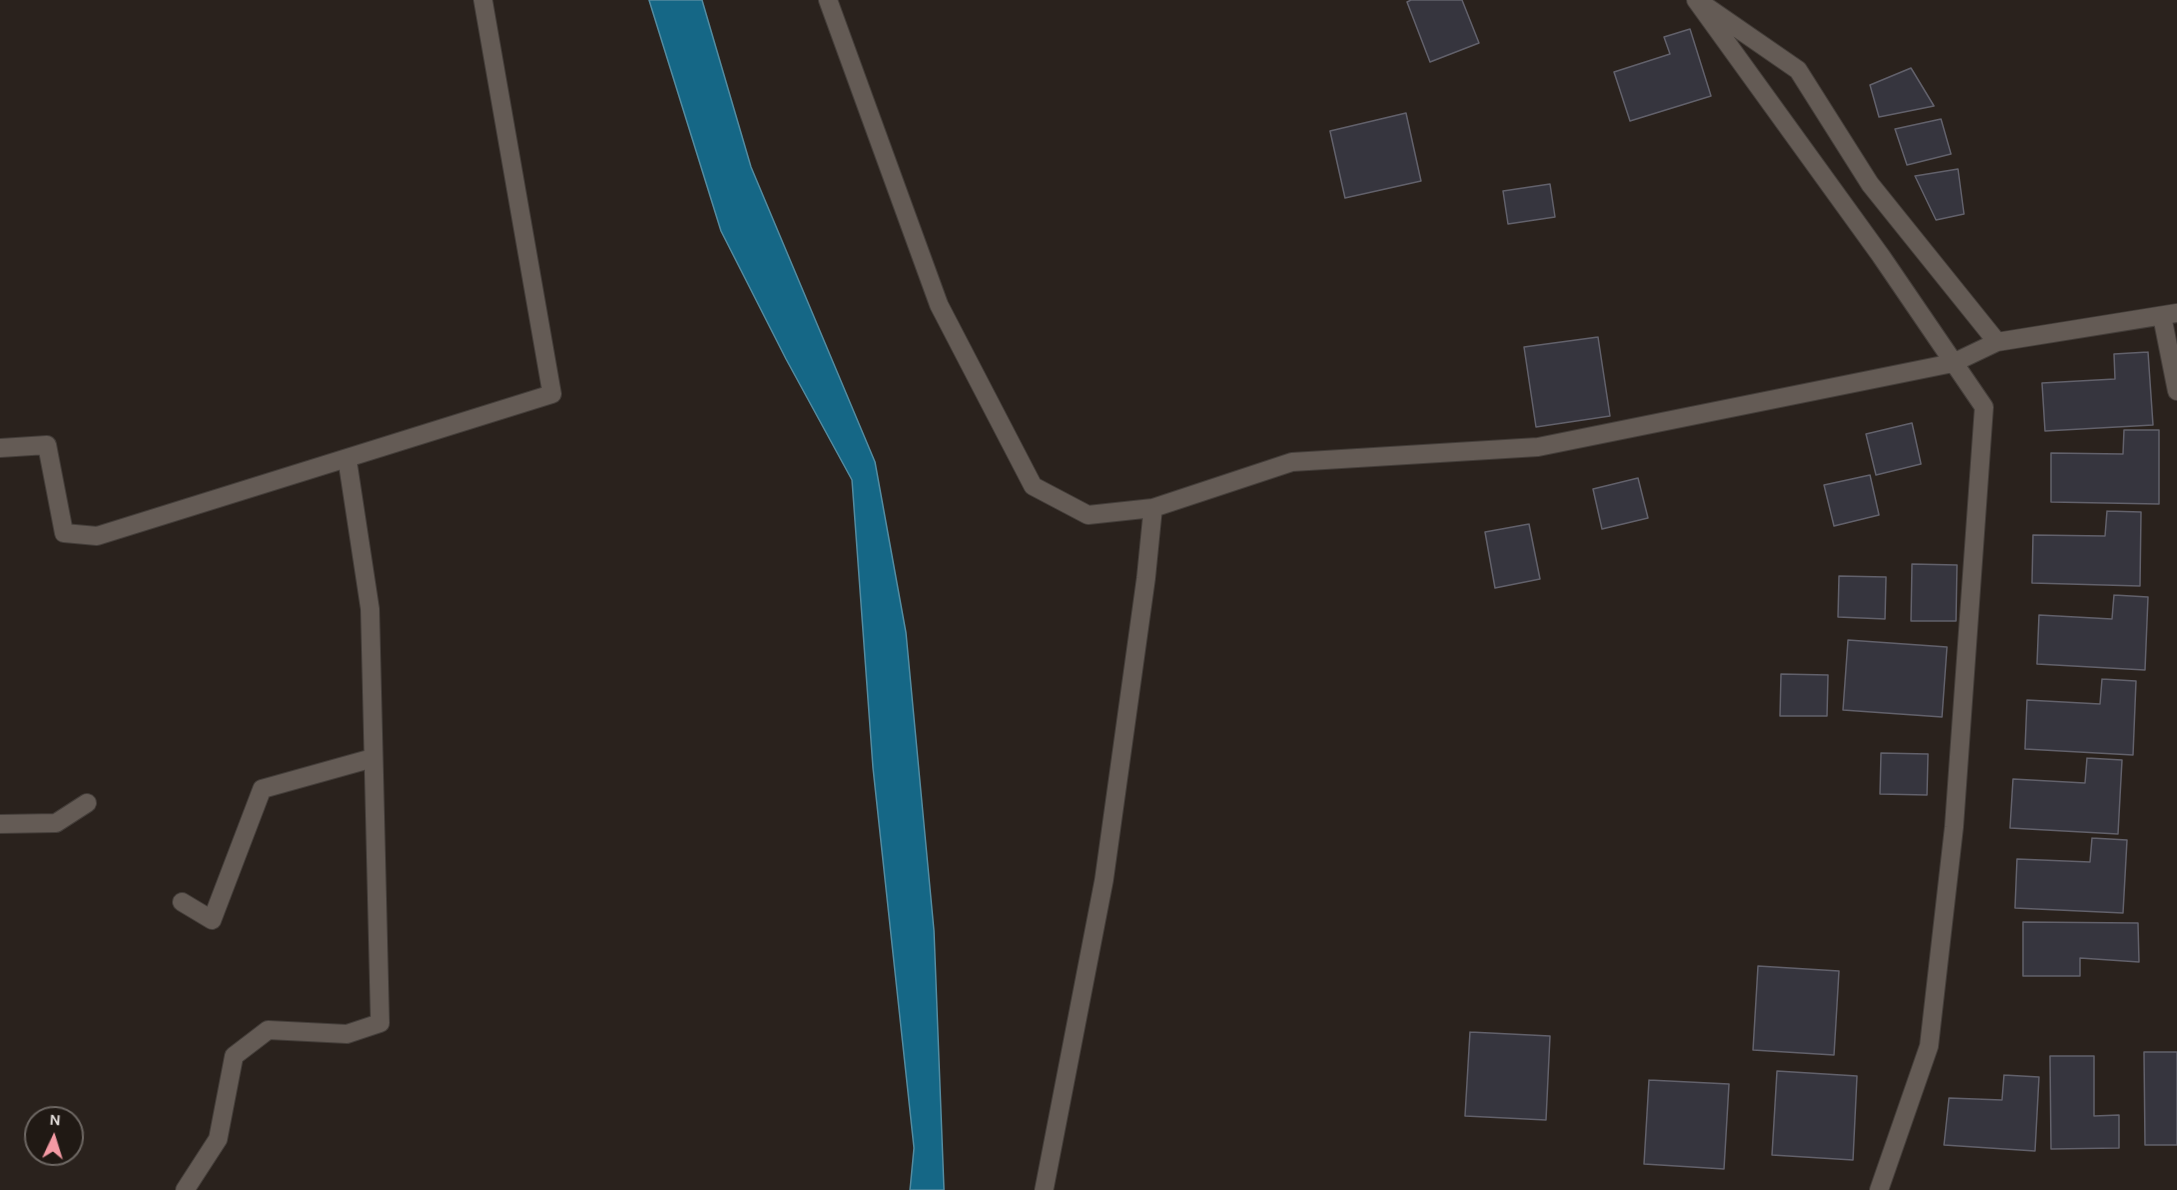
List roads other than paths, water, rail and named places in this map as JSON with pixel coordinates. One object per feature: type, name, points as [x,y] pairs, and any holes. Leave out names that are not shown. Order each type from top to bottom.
[{"type":"street","points":[[0,448],[47,445],[64,533],[97,536],[552,394],[483,0]]},
{"type":"street","points":[[828,0],[939,305],[1033,486],[1088,515],[1153,508],[1292,462],[1538,447],[1953,363],[1997,342],[2169,315],[2177,391]]},
{"type":"street","points":[[1696,0],[1798,70],[1870,184],[1997,342]]},
{"type":"street","points":[[1696,0],[1881,256],[1984,407],[1954,827],[1929,1046],[1879,1190]]},
{"type":"street","points":[[184,1190],[218,1139],[234,1056],[268,1030],[347,1034],[380,1023],[370,609],[347,458]]},
{"type":"street","points":[[1044,1190],[1104,880],[1153,508]]},
{"type":"street","points":[[182,902],[212,920],[262,789],[373,758]]},
{"type":"street","points":[[0,824],[56,823],[87,803]]},
{"type":"water","points":[[649,0],[702,0],[751,167],[875,462],[906,633],[934,931],[944,1190],[910,1190],[914,1148],[873,768],[852,480],[786,359],[721,231]]}]
